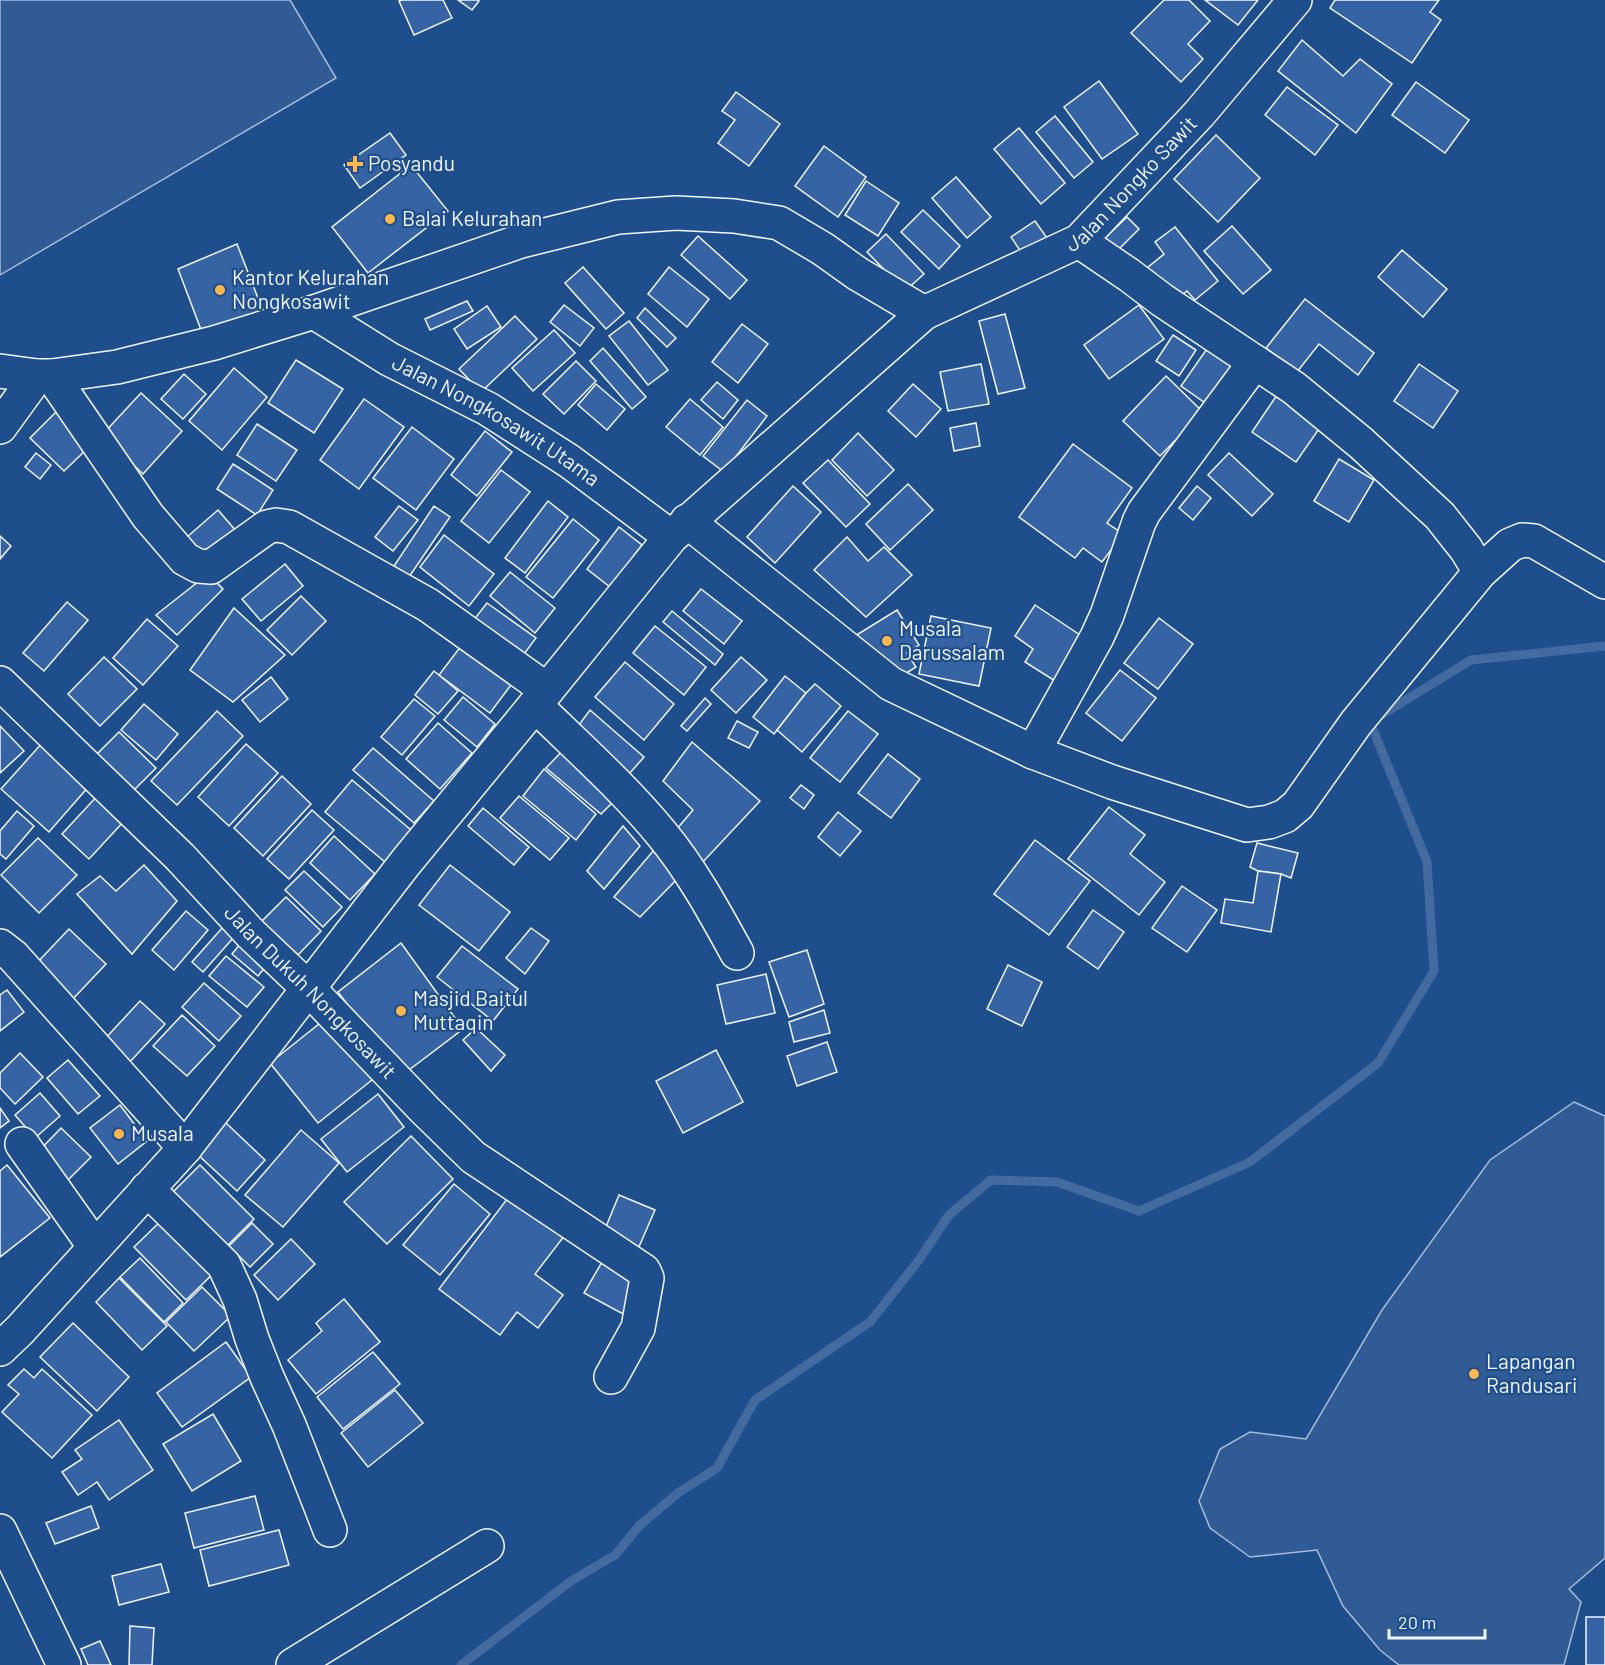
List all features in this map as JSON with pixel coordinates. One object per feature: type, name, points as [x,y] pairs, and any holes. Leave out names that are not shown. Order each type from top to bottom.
[{"type":"street","name":"Jalan Nongko Sawit","points":[[0,1349],[20,1330],[185,1148],[406,862],[679,529],[924,313],[1079,241],[1199,114],[1295,0]]},
{"type":"street","points":[[0,371],[44,376],[117,367],[214,343],[314,312],[521,241],[618,217],[676,213],[734,216],[779,223],[924,313]]},
{"type":"street","points":[[1079,241],[1162,300],[1294,388],[1361,443],[1440,516],[1466,549],[1480,572]]},
{"type":"street","name":"Jalan Nongkosawit Utama","points":[[314,312],[389,359],[488,409],[679,529],[891,684],[1033,752],[1112,782],[1247,825],[1269,822],[1285,816],[1298,805],[1356,723],[1480,572],[1510,545],[1522,540],[1534,541],[1605,582]]},
{"type":"street","points":[[1033,752],[1097,637],[1144,512],[1255,362]]},
{"type":"street","points":[[0,427],[44,376]]},
{"type":"street","points":[[44,376],[148,516],[185,560],[198,566],[211,567],[267,527],[276,525],[289,527],[428,605],[541,698],[662,834],[708,899],[737,953]]},
{"type":"street","name":"Jalan Dukuh Nongkosawit","points":[[0,682],[172,850],[251,934],[309,989],[473,1157],[644,1271],[647,1278],[638,1328],[611,1377]]},
{"type":"street","points":[[4,958],[185,1148]]},
{"type":"street","points":[[22,1144],[94,1247]]},
{"type":"street","points":[[147,1189],[224,1264],[240,1300],[267,1377],[289,1425],[330,1530]]},
{"type":"street","points":[[0,1531],[64,1665]]},
{"type":"street","points":[[293,1665],[487,1546]]},
{"type":"shaded area","points":[[0,0],[290,0],[336,78],[0,275]]},
{"type":"shaded area","name":"Lapangan Randusari","points":[[1574,1102],[1605,1116],[1605,1558],[1569,1589],[1581,1602],[1564,1665],[1399,1665],[1380,1650],[1343,1606],[1317,1550],[1250,1557],[1210,1528],[1199,1501],[1220,1449],[1250,1432],[1306,1439],[1382,1310],[1490,1160]]},
{"type":"building","points":[[443,0],[452,18],[414,35],[399,1]]},
{"type":"building","points":[[458,0],[478,0],[479,1],[472,10]]},
{"type":"building","points":[[1164,0],[1189,0],[1210,21],[1188,44],[1203,59],[1181,82],[1131,33]]},
{"type":"building","points":[[1205,0],[1258,0],[1238,25]]},
{"type":"building","points":[[1335,0],[1439,0],[1430,12],[1441,20],[1412,63],[1330,8]]},
{"type":"building","points":[[1302,40],[1343,76],[1360,59],[1392,84],[1356,133],[1278,71]]},
{"type":"building","points":[[1099,81],[1138,134],[1102,159],[1064,107]]},
{"type":"building","points":[[1416,82],[1469,120],[1445,153],[1392,115]]},
{"type":"building","points":[[1287,87],[1338,125],[1315,155],[1265,115]]},
{"type":"building","points":[[736,92],[780,124],[749,166],[718,143],[735,120],[722,111]]},
{"type":"building","points":[[1055,116],[1093,162],[1074,178],[1036,132]]},
{"type":"building","points":[[1019,128],[1065,183],[1041,204],[994,149]]},
{"type":"building","points":[[390,133],[406,155],[360,188],[344,165]]},
{"type":"building","points":[[1216,135],[1260,178],[1218,222],[1174,179]]},
{"type":"building","points":[[824,146],[866,177],[838,217],[795,186]]},
{"type":"building","name":"Balai Kelurahan","points":[[411,165],[448,211],[368,273],[332,227]]},
{"type":"building","points":[[956,177],[991,217],[967,238],[932,198]]},
{"type":"building","points":[[866,181],[899,203],[878,236],[845,215]]},
{"type":"building","points":[[923,210],[960,246],[939,269],[901,232]]},
{"type":"building","points":[[1127,217],[1139,229],[1115,253],[1103,240]]},
{"type":"building","points":[[1035,221],[1047,238],[1023,255],[1011,237]]},
{"type":"building","points":[[1232,226],[1271,270],[1243,294],[1204,251]]},
{"type":"building","points":[[1175,227],[1218,281],[1195,300],[1187,291],[1171,304],[1142,272],[1164,254],[1155,242]]},
{"type":"building","points":[[886,234],[924,274],[905,291],[867,252]]},
{"type":"building","points":[[698,236],[747,280],[730,299],[681,255]]},
{"type":"building","name":"Kantor Kelurahan Nongkosawit","points":[[237,244],[263,311],[203,335],[178,269]]},
{"type":"building","points":[[1402,250],[1447,289],[1423,317],[1378,277]]},
{"type":"building","points":[[583,267],[624,313],[606,329],[565,283]]},
{"type":"building","points":[[669,267],[709,299],[687,327],[648,294]]},
{"type":"building","points":[[1305,299],[1374,353],[1358,375],[1319,344],[1297,372],[1266,348]]},
{"type":"building","points":[[467,301],[473,311],[430,330],[425,319]]},
{"type":"building","points":[[564,305],[594,328],[580,346],[550,322]]},
{"type":"building","points":[[1139,305],[1164,339],[1109,379],[1084,345]]},
{"type":"building","points":[[487,306],[501,327],[467,349],[454,329]]},
{"type":"building","points":[[645,308],[676,338],[667,347],[637,318]]},
{"type":"building","points":[[1005,314],[1025,388],[998,394],[979,321]]},
{"type":"building","points":[[515,316],[537,339],[481,392],[459,369]]},
{"type":"building","points":[[629,321],[668,370],[648,385],[609,336]]},
{"type":"building","points":[[742,324],[768,344],[738,383],[712,362]]},
{"type":"building","points":[[554,330],[575,353],[533,391],[512,368]]},
{"type":"building","points":[[1173,335],[1196,350],[1179,376],[1156,361]]},
{"type":"building","points":[[1211,343],[1241,364],[1211,407],[1181,386]]},
{"type":"building","points":[[603,348],[646,397],[632,409],[590,361]]},
{"type":"building","points":[[296,360],[343,389],[314,433],[268,403]]},
{"type":"building","points":[[576,361],[596,381],[564,414],[543,394]]},
{"type":"building","points":[[981,364],[989,404],[948,411],[940,372]]},
{"type":"building","points":[[1419,364],[1458,391],[1433,428],[1394,401]]},
{"type":"building","points":[[234,368],[267,397],[222,450],[189,421]]},
{"type":"building","points":[[184,374],[206,394],[183,419],[161,399]]},
{"type":"building","points":[[1166,376],[1203,412],[1160,456],[1123,421]]},
{"type":"building","points":[[717,382],[738,400],[723,419],[701,400]]},
{"type":"building","points":[[596,384],[625,409],[607,430],[578,405]]},
{"type":"building","points":[[913,384],[941,409],[916,437],[888,411]]},
{"type":"building","points":[[141,393],[182,431],[143,474],[102,435]]},
{"type":"building","points":[[1277,395],[1321,426],[1296,462],[1252,432]]},
{"type":"building","points":[[364,399],[404,427],[359,489],[320,460]]},
{"type":"building","points":[[690,399],[723,427],[700,455],[666,427]]},
{"type":"building","points":[[747,400],[767,416],[724,472],[703,456]]},
{"type":"building","points":[[56,412],[90,446],[64,471],[30,438]]},
{"type":"building","points":[[976,423],[980,446],[954,451],[950,428]]},
{"type":"building","points":[[257,424],[297,450],[276,481],[237,455]]},
{"type":"building","points":[[412,427],[454,459],[416,510],[373,478]]},
{"type":"building","points":[[485,431],[512,452],[477,496],[451,475]]},
{"type":"building","points":[[858,433],[894,470],[867,496],[832,460]]},
{"type":"building","points":[[1073,444],[1132,488],[1107,523],[1123,534],[1102,562],[1083,548],[1075,558],[1019,517]]},
{"type":"building","points":[[36,453],[51,465],[40,479],[25,467]]},
{"type":"building","points":[[1229,453],[1273,494],[1252,516],[1208,475]]},
{"type":"building","points":[[1339,459],[1374,480],[1349,522],[1314,501]]},
{"type":"building","points":[[828,460],[870,504],[846,527],[803,483]]},
{"type":"building","points":[[233,464],[273,490],[257,515],[217,489]]},
{"type":"building","points":[[501,470],[530,492],[489,543],[461,521]]},
{"type":"building","points":[[908,484],[933,510],[890,550],[866,524]]},
{"type":"building","points":[[793,486],[821,512],[775,563],[747,537]]},
{"type":"building","points":[[1197,486],[1211,498],[1193,520],[1179,508]]},
{"type":"building","points":[[548,501],[568,517],[525,573],[505,558]]},
{"type":"building","points":[[399,506],[418,520],[393,551],[375,537]]},
{"type":"building","points":[[434,506],[450,517],[409,577],[394,566]]},
{"type":"building","points":[[218,510],[237,532],[206,559],[187,537]]},
{"type":"building","points":[[573,519],[599,540],[553,598],[526,577]]},
{"type":"building","points":[[619,527],[642,545],[610,587],[587,569]]},
{"type":"building","points":[[444,535],[494,574],[469,606],[420,567]]},
{"type":"building","points":[[0,536],[11,546],[0,559]]},
{"type":"building","points":[[847,537],[868,561],[884,547],[912,575],[866,617],[814,570]]},
{"type":"building","points":[[285,564],[303,586],[261,621],[242,599]]},
{"type":"building","points":[[510,572],[555,608],[535,633],[490,596]]},
{"type":"building","points":[[208,574],[223,589],[177,635],[156,615]]},
{"type":"building","points":[[701,589],[742,621],[724,644],[683,611]]},
{"type":"building","points":[[301,596],[326,621],[292,655],[267,630]]},
{"type":"building","points":[[67,602],[88,620],[44,671],[23,653]]},
{"type":"building","points":[[487,603],[536,638],[518,662],[469,626]]},
{"type":"building","points":[[1035,605],[1083,637],[1055,681],[1025,662],[1033,649],[1015,636]]},
{"type":"building","points":[[234,608],[285,655],[233,702],[190,670]]},
{"type":"building","name":"Musala Darussalam","points":[[897,610],[919,645],[907,653],[916,667],[897,679],[855,636]]},
{"type":"building","points":[[672,611],[723,654],[715,665],[663,622]]},
{"type":"building","points":[[931,616],[991,628],[979,686],[919,674]]},
{"type":"building","points":[[1159,618],[1193,644],[1158,689],[1124,663]]},
{"type":"building","points":[[147,619],[178,646],[143,685],[113,658]]},
{"type":"building","points":[[655,626],[706,667],[684,695],[633,653]]},
{"type":"building","points":[[461,646],[511,685],[490,713],[439,675]]},
{"type":"building","points":[[104,657],[137,689],[100,726],[68,694]]},
{"type":"building","points":[[741,657],[767,680],[736,713],[711,690]]},
{"type":"building","points":[[625,662],[674,704],[644,740],[595,697]]},
{"type":"building","points":[[1120,670],[1156,698],[1122,741],[1086,713]]},
{"type":"building","points":[[434,671],[458,691],[438,714],[415,695]]},
{"type":"building","points":[[785,676],[806,693],[774,734],[753,717]]},
{"type":"building","points":[[271,677],[288,699],[260,722],[242,700]]},
{"type":"building","points":[[815,684],[841,706],[802,752],[777,730]]},
{"type":"building","points":[[463,697],[495,724],[477,747],[444,720]]},
{"type":"building","points":[[705,698],[711,704],[687,731],[681,726]]},
{"type":"building","points":[[414,699],[435,716],[402,755],[381,737]]},
{"type":"building","points":[[144,704],[178,734],[156,760],[121,730]]},
{"type":"building","points":[[590,710],[644,757],[622,782],[570,737]]},
{"type":"building","points":[[217,711],[243,736],[177,805],[151,781]]},
{"type":"building","points":[[848,711],[878,734],[840,782],[810,758]]},
{"type":"building","points":[[737,721],[758,732],[749,748],[728,738]]},
{"type":"building","points":[[438,723],[472,753],[440,789],[406,759]]},
{"type":"building","points":[[0,726],[24,751],[0,773]]},
{"type":"building","points":[[119,732],[156,768],[131,793],[94,757]]},
{"type":"building","points":[[43,742],[90,785],[49,832],[1,789]]},
{"type":"building","points":[[692,742],[760,801],[700,865],[670,837],[693,810],[663,781]]},
{"type":"building","points":[[246,744],[278,773],[229,826],[198,797]]},
{"type":"building","points":[[568,745],[622,793],[601,814],[546,768]]},
{"type":"building","points":[[373,748],[434,801],[414,823],[353,770]]},
{"type":"building","points":[[888,754],[920,779],[891,818],[858,793]]},
{"type":"building","points":[[544,769],[596,814],[576,840],[523,796]]},
{"type":"building","points":[[282,776],[311,804],[263,856],[234,828]]},
{"type":"building","points":[[352,780],[411,830],[385,862],[325,812]]},
{"type":"building","points":[[801,785],[814,795],[804,809],[790,798]]},
{"type":"building","points":[[99,794],[126,819],[89,859],[62,834]]},
{"type":"building","points":[[519,796],[569,838],[550,860],[500,818]]},
{"type":"building","points":[[1109,807],[1145,835],[1130,854],[1165,882],[1139,915],[1068,859]]},
{"type":"building","points":[[483,808],[529,847],[514,865],[468,826]]},
{"type":"building","points":[[312,810],[334,830],[289,879],[267,859]]},
{"type":"building","points":[[17,811],[34,826],[6,859],[0,854],[0,831]]},
{"type":"building","points":[[838,812],[861,831],[840,856],[818,837]]},
{"type":"building","points":[[623,826],[640,846],[604,889],[587,871]]},
{"type":"building","points":[[334,836],[375,874],[350,900],[310,863]]},
{"type":"building","points":[[38,838],[77,875],[39,913],[1,875]]},
{"type":"building","points":[[1035,840],[1090,881],[1049,935],[994,894]]},
{"type":"building","points":[[1257,843],[1298,853],[1291,878],[1250,867]]},
{"type":"building","points":[[654,850],[681,875],[640,917],[614,897]]},
{"type":"building","points":[[144,865],[177,901],[132,954],[77,894],[100,876],[116,891]]},
{"type":"building","points":[[450,865],[510,912],[479,951],[419,905]]},
{"type":"building","points":[[304,871],[342,907],[323,927],[285,890]]},
{"type":"building","points":[[1258,871],[1281,874],[1271,932],[1221,923],[1225,899],[1253,903]]},
{"type":"building","points":[[1182,886],[1217,910],[1187,952],[1152,928]]},
{"type":"building","points":[[286,897],[321,931],[298,955],[262,921]]},
{"type":"building","points":[[1093,910],[1124,932],[1098,969],[1067,947]]},
{"type":"building","points":[[186,911],[208,930],[174,970],[152,950]]},
{"type":"building","points":[[223,927],[234,937],[203,972],[192,962]]},
{"type":"building","points":[[531,928],[549,941],[525,974],[506,958]]},
{"type":"building","points":[[69,929],[106,964],[71,1001],[34,966]]},
{"type":"building","points":[[245,938],[271,960],[258,976],[232,954]]},
{"type":"building","name":"Masjid Baitul Muttaqin","points":[[401,943],[463,1029],[401,1076],[338,992]]},
{"type":"building","points":[[462,946],[518,989],[493,1021],[437,977]]},
{"type":"building","points":[[807,950],[824,1004],[789,1017],[769,962]]},
{"type":"building","points":[[226,956],[264,987],[247,1007],[209,976]]},
{"type":"building","points":[[1008,965],[1042,982],[1022,1026],[987,1009]]},
{"type":"building","points":[[766,974],[775,1013],[726,1024],[717,985]]},
{"type":"building","points":[[204,983],[241,1016],[219,1041],[182,1007]]},
{"type":"building","points":[[7,990],[24,1012],[0,1031],[0,995]]},
{"type":"building","points":[[140,1001],[165,1024],[127,1065],[102,1042]]},
{"type":"building","points":[[824,1010],[830,1033],[794,1042],[789,1022]]},
{"type":"building","points":[[182,1015],[215,1046],[187,1076],[153,1046]]},
{"type":"building","points":[[329,1016],[377,1076],[318,1123],[270,1063]]},
{"type":"building","points":[[476,1028],[505,1055],[491,1071],[463,1040]]},
{"type":"building","points":[[827,1042],[837,1072],[797,1086],[787,1056]]},
{"type":"building","points":[[716,1050],[743,1102],[683,1133],[656,1081]]},
{"type":"building","points":[[20,1053],[43,1077],[15,1104],[0,1088],[0,1073]]},
{"type":"building","points":[[68,1060],[100,1096],[78,1114],[47,1078]]},
{"type":"building","points":[[40,1093],[60,1116],[35,1138],[15,1115]]},
{"type":"building","points":[[378,1094],[404,1127],[347,1172],[321,1139]]},
{"type":"building","name":"Musala","points":[[120,1105],[147,1141],[118,1164],[90,1128]]},
{"type":"building","points":[[0,1108],[9,1121],[0,1128]]},
{"type":"building","points":[[225,1122],[265,1160],[237,1191],[196,1153]]},
{"type":"building","points":[[61,1128],[91,1157],[63,1185],[34,1156]]},
{"type":"building","points":[[301,1130],[339,1163],[283,1227],[245,1195]]},
{"type":"building","points":[[411,1136],[453,1179],[387,1244],[344,1202]]},
{"type":"building","points":[[7,1165],[50,1218],[0,1257],[0,1171]]},
{"type":"building","points":[[200,1165],[254,1219],[222,1251],[168,1197]]},
{"type":"building","points":[[454,1184],[490,1214],[440,1275],[403,1245]]},
{"type":"building","points":[[511,1194],[565,1235],[535,1274],[563,1295],[538,1328],[517,1312],[500,1335],[439,1289]]},
{"type":"building","points":[[619,1195],[655,1210],[638,1249],[603,1234]]},
{"type":"building","points":[[167,1215],[219,1268],[186,1300],[134,1247]]},
{"type":"building","points":[[252,1223],[273,1244],[250,1267],[229,1246]]},
{"type":"building","points":[[291,1239],[315,1264],[278,1300],[254,1275]]},
{"type":"building","points":[[140,1258],[183,1303],[164,1322],[120,1277]]},
{"type":"building","points":[[602,1262],[642,1284],[625,1315],[584,1293]]},
{"type":"building","points":[[119,1278],[167,1326],[142,1350],[96,1302]]},
{"type":"building","points":[[202,1287],[231,1316],[194,1351],[166,1322]]},
{"type":"building","points":[[344,1299],[380,1342],[316,1394],[288,1360],[322,1331],[316,1323]]},
{"type":"building","points":[[73,1323],[129,1377],[97,1411],[40,1357]]},
{"type":"building","points":[[226,1342],[251,1377],[182,1427],[157,1393]]},
{"type":"building","points":[[373,1352],[400,1384],[343,1429],[317,1397]]},
{"type":"building","points":[[24,1369],[34,1378],[42,1369],[92,1415],[52,1458],[2,1412],[19,1394],[8,1385]]},
{"type":"building","points":[[395,1390],[423,1423],[368,1467],[341,1433]]},
{"type":"building","points":[[213,1414],[241,1461],[192,1491],[163,1444]]},
{"type":"building","points":[[119,1420],[153,1470],[109,1500],[97,1482],[78,1495],[62,1472],[82,1459],[75,1450]]},
{"type":"building","points":[[255,1496],[264,1530],[194,1548],[185,1513]]},
{"type":"building","points":[[91,1506],[99,1528],[55,1544],[46,1523]]},
{"type":"building","points":[[279,1530],[289,1565],[209,1586],[200,1550]]},
{"type":"building","points":[[161,1564],[169,1592],[119,1605],[112,1576]]},
{"type":"building","points":[[1586,1617],[1605,1617],[1605,1665],[1586,1665]]},
{"type":"building","points":[[130,1626],[154,1628],[152,1665],[129,1665]]},
{"type":"building","points":[[100,1641],[111,1665],[88,1665],[81,1649]]},
{"type":"waterway","points":[[461,1665],[571,1581],[615,1555],[640,1525],[678,1493],[717,1468],[755,1400],[870,1322],[919,1260],[949,1215],[991,1180],[1057,1182],[1139,1211],[1250,1162],[1378,1063],[1434,971],[1427,862],[1370,722],[1471,660],[1605,646]]},
{"type":"place","name":"Posyandu","points":[[355,164]]},
{"type":"place","name":"Balai Kelurahan","points":[[390,219]]},
{"type":"place","name":"Kantor Kelurahan Nongkosawit","points":[[220,290]]},
{"type":"place","name":"Musala Darussalam","points":[[887,641]]},
{"type":"place","name":"Masjid Baitul Muttaqin","points":[[401,1011]]},
{"type":"place","name":"Musala","points":[[119,1134]]},
{"type":"place","name":"Lapangan Randusari","points":[[1474,1374]]}]
